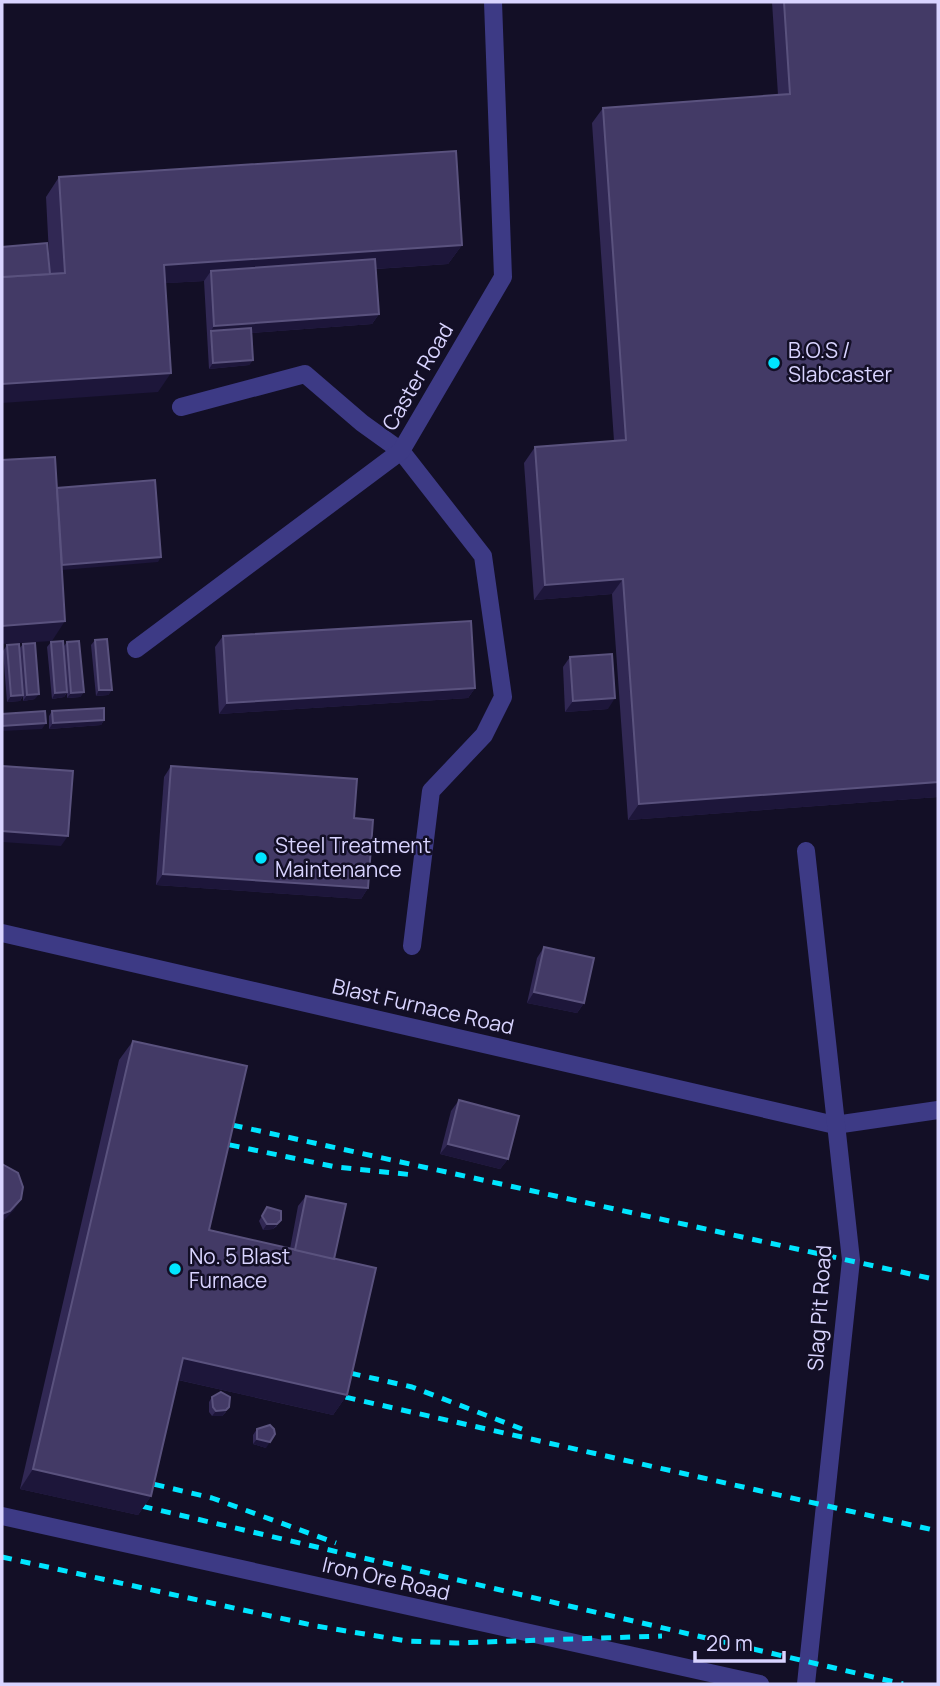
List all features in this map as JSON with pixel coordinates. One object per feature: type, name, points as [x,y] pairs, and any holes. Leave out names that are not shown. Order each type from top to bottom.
[{"type":"street","name":"Caster Road","points":[[136,649],[401,451],[503,276],[493,2]]},
{"type":"street","points":[[181,407],[305,374],[362,424],[401,451],[483,556],[503,697],[484,735],[431,791],[412,946]]},
{"type":"street","name":"Slag Pit Road","points":[[806,851],[851,1260],[806,1684]]},
{"type":"street","name":"Blast Furnace Road","points":[[2,933],[835,1125]]},
{"type":"street","points":[[835,1125],[938,1110]]},
{"type":"street","name":"Iron Ore Road","points":[[2,1517],[760,1684]]},
{"type":"building","name":"B.O.S / Slabcaster","points":[[784,2],[938,2],[938,782],[639,804],[623,579],[545,585],[535,447],[626,440],[603,108],[790,94]]},
{"type":"building","points":[[456,151],[462,245],[164,265],[171,373],[2,384],[2,277],[65,273],[59,177]]},
{"type":"building","points":[[47,243],[50,274],[2,277],[2,247]]},
{"type":"building","points":[[375,259],[379,314],[214,326],[211,271]]},
{"type":"building","points":[[251,328],[253,360],[213,363],[211,331]]},
{"type":"building","points":[[55,457],[65,621],[2,626],[2,460]]},
{"type":"building","points":[[155,480],[161,557],[62,565],[57,488]]},
{"type":"building","points":[[471,621],[475,688],[227,703],[223,636]]},
{"type":"building","points":[[107,639],[112,690],[99,690],[95,640]]},
{"type":"building","points":[[63,641],[67,692],[55,693],[51,642]]},
{"type":"building","points":[[79,641],[84,692],[71,693],[67,642]]},
{"type":"building","points":[[35,643],[39,694],[27,695],[23,644]]},
{"type":"building","points":[[19,644],[23,695],[11,696],[7,645]]},
{"type":"building","points":[[612,654],[615,698],[573,701],[570,657]]},
{"type":"building","points":[[104,708],[104,720],[53,723],[52,711]]},
{"type":"building","points":[[45,711],[46,723],[2,726],[2,714]]},
{"type":"building","points":[[2,766],[73,771],[68,836],[2,831]]},
{"type":"building","name":"Steel Treatment Maintenance","points":[[171,766],[357,779],[354,818],[373,820],[368,888],[163,874]]},
{"type":"building","points":[[544,947],[594,958],[584,1003],[534,992]]},
{"type":"building","name":"No. 5 Blast Furnace","points":[[133,1041],[247,1066],[209,1230],[376,1268],[347,1395],[183,1358],[151,1496],[33,1469]]},
{"type":"building","points":[[459,1100],[519,1116],[508,1159],[448,1144]]},
{"type":"building","points":[[2,1164],[18,1173],[23,1187],[21,1199],[10,1211],[2,1214]]},
{"type":"building","points":[[306,1196],[346,1204],[334,1259],[295,1250]]},
{"type":"building","points":[[267,1207],[281,1211],[281,1220],[277,1224],[267,1224],[262,1216]]},
{"type":"building","points":[[221,1392],[230,1397],[229,1407],[216,1411],[212,1397]]},
{"type":"building","points":[[270,1425],[275,1434],[270,1442],[257,1439],[257,1429]]},
{"type":"railway","points":[[214,1121],[938,1280]]},
{"type":"railway","points":[[211,1141],[336,1167],[414,1175]]},
{"type":"railway","points":[[332,1369],[412,1387],[522,1429]]},
{"type":"railway","points":[[327,1393],[938,1531]]},
{"type":"railway","points":[[136,1480],[212,1498],[336,1543]]},
{"type":"railway","points":[[124,1502],[903,1684]]},
{"type":"railway","points":[[2,1557],[316,1626],[407,1641],[456,1643],[662,1636]]},
{"type":"place","name":"B.O.S / Slabcaster","points":[[774,363]]},
{"type":"place","name":"Steel Treatment Maintenance","points":[[261,858]]},
{"type":"place","name":"No. 5 Blast Furnace","points":[[175,1269]]}]
